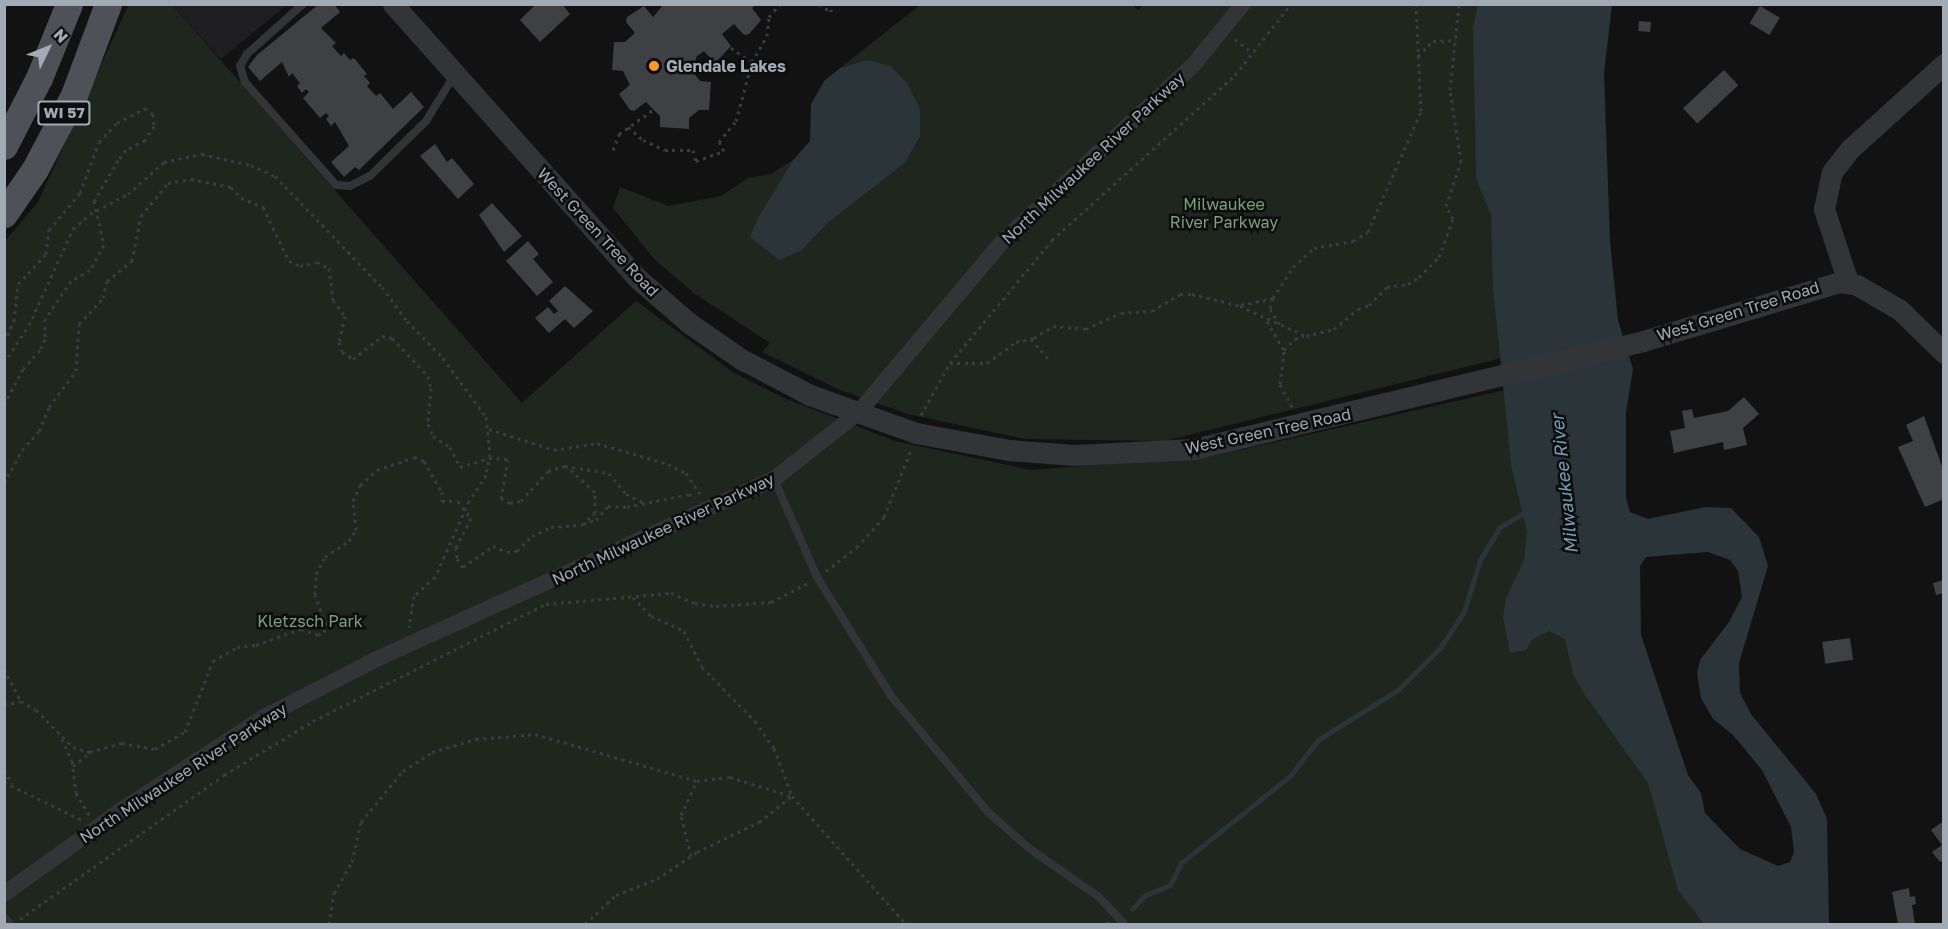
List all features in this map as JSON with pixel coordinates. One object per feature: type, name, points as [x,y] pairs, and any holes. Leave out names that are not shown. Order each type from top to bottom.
[{"type":"main road","name":"WI 57","points":[[4,146],[39,78],[69,4]]},
{"type":"main road","name":"WI 57","points":[[4,214],[35,169],[74,95],[108,4]]},
{"type":"street","name":"West Green Tree Road","points":[[393,4],[608,246],[667,305],[741,359],[810,395],[916,433],[1009,450],[1127,456],[1194,449],[1253,438],[1643,341],[1828,284],[1848,282]]},
{"type":"street","name":"North Milwaukee River Parkway","points":[[4,894],[97,827],[266,716],[412,643],[774,479],[858,413],[1002,242],[1195,63],[1225,30],[1243,4]]},
{"type":"street","points":[[1944,64],[1850,149],[1829,179],[1824,209],[1848,282],[1900,310],[1944,353]]},
{"type":"lane","points":[[303,4],[247,54],[240,66],[245,82],[336,185],[350,186],[370,176],[426,122],[455,74]]},
{"type":"lane","points":[[774,479],[817,577],[891,696],[988,812],[1030,849],[1099,897],[1124,924]]},
{"type":"lane","points":[[4,917],[10,924]]},
{"type":"path","points":[[628,127],[653,146],[677,152],[693,150],[696,161],[712,158],[724,152],[718,142],[736,121],[752,62],[767,36],[769,17],[780,4]]},
{"type":"path","points":[[819,4],[831,12],[831,4]]},
{"type":"path","points":[[921,416],[950,363],[1053,240],[1208,100],[1252,53],[1291,4]]},
{"type":"path","points":[[1281,327],[1270,309],[1273,298],[1293,267],[1314,248],[1353,241],[1368,232],[1421,111],[1418,56],[1420,18],[1416,4]]},
{"type":"path","points":[[1294,412],[1280,384],[1284,350],[1294,339],[1334,329],[1358,309],[1369,305],[1388,287],[1408,284],[1419,277],[1439,257],[1453,219],[1446,206],[1448,194],[1461,162],[1450,90],[1459,4]]},
{"type":"path","points":[[1225,30],[1252,53]]},
{"type":"path","points":[[1418,56],[1433,41],[1456,40]]},
{"type":"path","points":[[730,47],[752,62]]},
{"type":"path","points":[[4,342],[14,321],[18,284],[46,254],[49,230],[80,193],[99,142],[117,123],[145,108],[153,114],[154,126],[145,140],[126,150],[94,201],[94,211],[103,231],[104,245],[90,270],[71,280],[45,319],[45,339],[40,350],[23,369],[4,405]]},
{"type":"path","points":[[613,150],[619,134],[654,109]]},
{"type":"path","points":[[4,363],[29,325],[73,229],[94,211],[128,194],[164,162],[188,154],[251,165],[275,176],[370,273],[407,321],[443,358],[480,406],[489,429],[489,458],[486,475],[466,509],[435,577],[410,604],[408,625],[412,643]]},
{"type":"path","points":[[4,483],[22,450],[39,431],[49,407],[76,370],[79,324],[103,298],[107,281],[132,261],[141,216],[168,183],[191,179],[231,187],[241,198],[263,207],[289,261],[300,266],[317,262],[329,268],[333,300],[345,315],[339,342],[342,352],[353,359],[382,336],[392,338],[428,376],[431,388],[428,424],[433,436],[450,447],[460,467],[489,458],[508,459],[509,466],[500,488],[501,498],[510,503],[521,501],[548,471],[565,466],[609,473],[626,494],[643,502]]},
{"type":"path","points":[[950,363],[987,363],[1016,342],[1031,339],[1053,326],[1086,329],[1121,314],[1152,311],[1180,294],[1192,294],[1240,306],[1281,327],[1306,336]]},
{"type":"path","points":[[1240,306],[1273,298]]},
{"type":"path","points":[[1267,320],[1284,350]]},
{"type":"path","points":[[1031,339],[1050,361]]},
{"type":"path","points":[[489,429],[554,450],[597,443],[668,464],[686,473],[708,509]]},
{"type":"path","points":[[826,571],[857,547],[884,517],[912,449]]},
{"type":"path","points":[[72,767],[90,752],[122,742],[155,749],[185,732],[213,661],[237,647],[256,645],[301,628],[318,635],[324,632],[326,625],[315,595],[316,574],[325,558],[349,541],[356,530],[354,501],[360,485],[378,470],[414,457],[424,461],[442,492],[442,501],[458,501],[471,518],[456,547],[457,559],[463,567],[493,546],[507,552],[517,551],[532,536],[551,527],[582,525],[596,520],[608,506],[627,507],[689,494],[708,509]]},
{"type":"path","points":[[565,466],[595,492],[595,513],[582,525]]},
{"type":"path","points":[[19,920],[224,776],[313,721],[546,604],[671,593],[694,603],[716,606],[771,602],[809,582]]},
{"type":"path","points":[[633,597],[651,616],[684,632],[702,667],[756,721],[774,748],[792,796],[906,924]]},
{"type":"path","points":[[4,669],[21,700],[36,710],[73,747],[90,752]]},
{"type":"path","points":[[4,705],[21,700]]},
{"type":"path","points":[[58,733],[68,749],[76,793],[97,827]]},
{"type":"path","points":[[329,924],[334,893],[352,862],[362,822],[403,771],[432,752],[476,739],[535,734],[697,781],[730,777],[792,796]]},
{"type":"path","points":[[4,770],[13,786]]},
{"type":"path","points":[[691,856],[681,815],[697,781]]},
{"type":"path","points":[[4,782],[97,827]]},
{"type":"path","points":[[585,924],[616,895],[657,879],[691,856],[759,822],[792,796]]},
{"type":"shaded area","points":[[172,5],[287,5],[221,59]]},
{"type":"green space","name":"Kletzsch Park","points":[[129,4],[172,5],[522,403],[636,301],[734,373],[784,398],[895,441],[1031,470],[1214,456],[1505,390],[1630,685],[1755,924],[5,924],[5,241],[38,202]]},
{"type":"green space","name":"Milwaukee River Parkway","points":[[1132,4],[1138,10],[1144,4],[1559,5],[1506,357],[1164,441],[1025,439],[908,414],[840,390],[762,352],[770,343],[695,294],[654,259],[613,208],[620,187],[669,206],[721,196],[748,178],[771,174],[793,160],[759,216],[801,251],[829,222],[905,163],[920,138],[920,109],[867,60],[840,68],[920,5]]},
{"type":"water","name":"Milwaukee River","points":[[1478,5],[1612,5],[1604,73],[1610,241],[1618,320],[1633,369],[1626,412],[1626,498],[1630,512],[1648,519],[1705,507],[1731,508],[1759,537],[1768,566],[1739,663],[1740,693],[1751,714],[1816,794],[1827,819],[1829,924],[1704,924],[1678,890],[1648,783],[1585,695],[1573,674],[1565,639],[1549,631],[1532,640],[1526,650],[1510,653],[1503,617],[1506,598],[1524,560],[1527,532],[1511,465],[1493,288],[1491,215],[1476,178],[1473,27]],"holes":[[[1708,552],[1730,560],[1738,571],[1742,597],[1729,622],[1700,660],[1697,673],[1701,698],[1713,719],[1733,735],[1762,770],[1791,827],[1794,852],[1790,862],[1778,866],[1740,849],[1705,813],[1701,793],[1688,775],[1641,635],[1640,566],[1646,557]]]},
{"type":"water","points":[[867,60],[890,66],[907,83],[920,109],[920,137],[905,163],[829,222],[801,251],[779,260],[750,237],[759,216],[793,160],[810,141],[811,104],[825,80],[840,68]]},
{"type":"building","points":[[319,4],[334,4],[340,12],[321,28],[336,43],[332,46],[341,56],[344,53],[350,60],[354,58],[367,74],[364,76],[370,83],[367,86],[376,96],[380,93],[393,109],[411,92],[424,107],[359,170],[355,167],[344,177],[331,162],[349,146],[335,122],[331,126],[326,119],[329,116],[326,113],[320,118],[303,98],[309,92],[306,89],[302,93],[297,86],[300,83],[292,73],[289,77],[282,62],[260,81],[248,67],[257,55]]},
{"type":"building","points":[[536,4],[562,4],[570,14],[540,42],[520,20]]},
{"type":"building","name":"Glendale Lakes","points":[[664,4],[756,4],[752,8],[761,20],[749,34],[744,35],[734,24],[722,34],[731,46],[718,60],[713,61],[704,51],[696,57],[695,75],[700,81],[711,82],[709,110],[699,110],[689,118],[689,129],[660,127],[660,116],[646,102],[634,111],[630,110],[619,94],[630,85],[623,71],[612,70],[614,42],[625,42],[635,33],[626,22],[627,17],[644,6],[653,17]]},
{"type":"building","points":[[1760,6],[1780,18],[1769,35],[1750,23]]},
{"type":"building","points":[[1639,21],[1651,22],[1650,32],[1638,31]]},
{"type":"building","points":[[1724,70],[1738,85],[1697,124],[1683,108]]},
{"type":"building","points":[[435,144],[447,162],[452,158],[474,184],[458,199],[420,156]]},
{"type":"building","points":[[492,203],[522,236],[504,252],[479,215]]},
{"type":"building","points":[[528,241],[539,254],[533,259],[553,282],[537,296],[506,261]]},
{"type":"building","points":[[565,286],[593,311],[574,328],[565,319],[549,333],[535,318],[548,307],[554,314],[558,311],[549,301]]},
{"type":"building","points":[[1744,397],[1759,414],[1743,428],[1747,445],[1724,450],[1723,442],[1674,453],[1670,431],[1685,428],[1682,411],[1692,409],[1694,418],[1728,411]]},
{"type":"building","points":[[1924,416],[1944,472],[1944,499],[1925,507],[1898,447],[1913,441],[1906,425]]},
{"type":"building","points":[[1944,580],[1944,593],[1936,595],[1933,583]]},
{"type":"building","points":[[1850,638],[1853,660],[1825,664],[1822,642]]},
{"type":"building","points":[[1944,821],[1944,860],[1940,862],[1932,852],[1942,845],[1931,830]]},
{"type":"building","points":[[1909,888],[1910,897],[1915,896],[1916,904],[1912,905],[1915,924],[1898,924],[1892,892]]},
{"type":"waterway","points":[[1132,909],[1144,896],[1170,885],[1181,863],[1290,776],[1318,740],[1399,689],[1440,648],[1464,612],[1480,560],[1499,528],[1527,511]]},
{"type":"place","name":"Glendale Lakes","points":[[654,66]]}]
